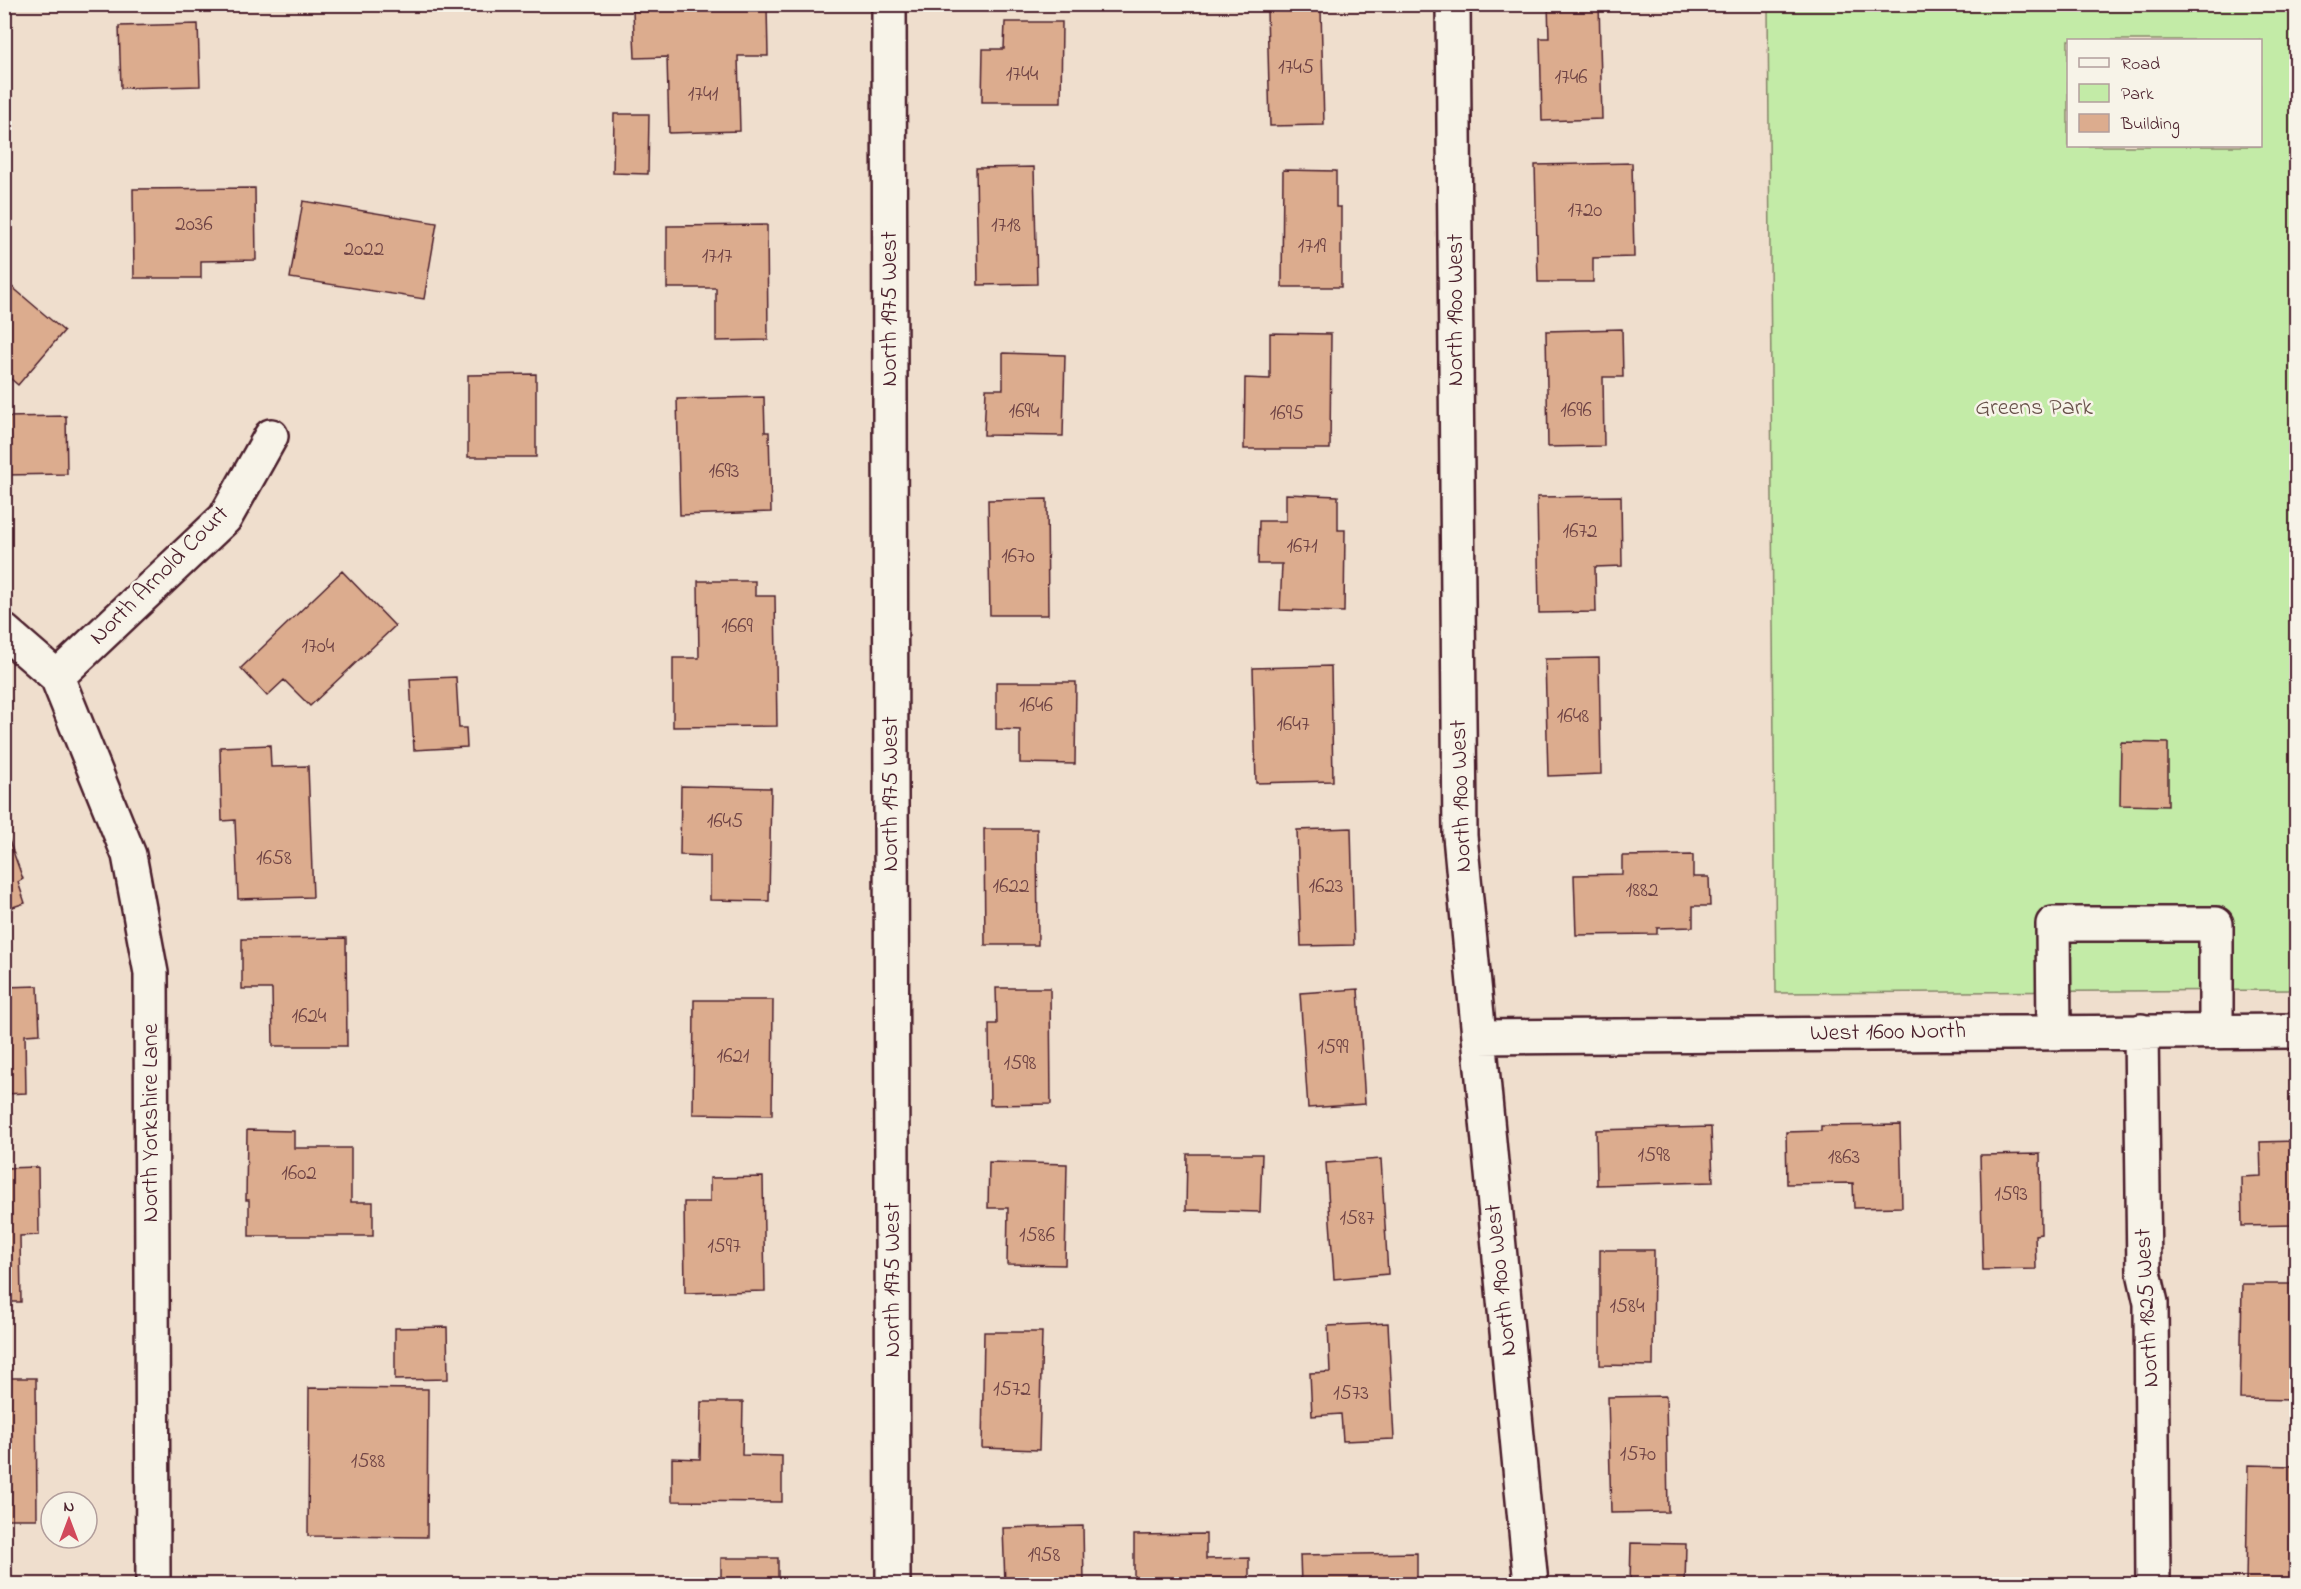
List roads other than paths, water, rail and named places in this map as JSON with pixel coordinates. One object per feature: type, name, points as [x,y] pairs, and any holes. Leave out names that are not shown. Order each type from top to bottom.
[{"type":"street","name":"North 1975 West","points":[[890,4],[893,1584]]},
{"type":"street","name":"North 1900 West","points":[[1453,4],[1460,836],[1532,1584]]},
{"type":"street","name":"North Arnold Court","points":[[57,677],[225,518],[271,436]]},
{"type":"street","points":[[4,631],[57,677]]},
{"type":"street","name":"North Yorkshire Lane","points":[[57,677],[129,855],[151,974],[153,1584]]},
{"type":"street","points":[[2054,1031],[2053,924],[2216,924],[2216,1031]]},
{"type":"street","name":"North 1825 West","points":[[2141,1031],[2144,1272],[2151,1304],[2153,1584]]},
{"type":"street","name":"West 1600 North","points":[[1479,1037],[2296,1031]]},
{"type":"park label","name":"Greens Park","points":[[2034,408]]}]
